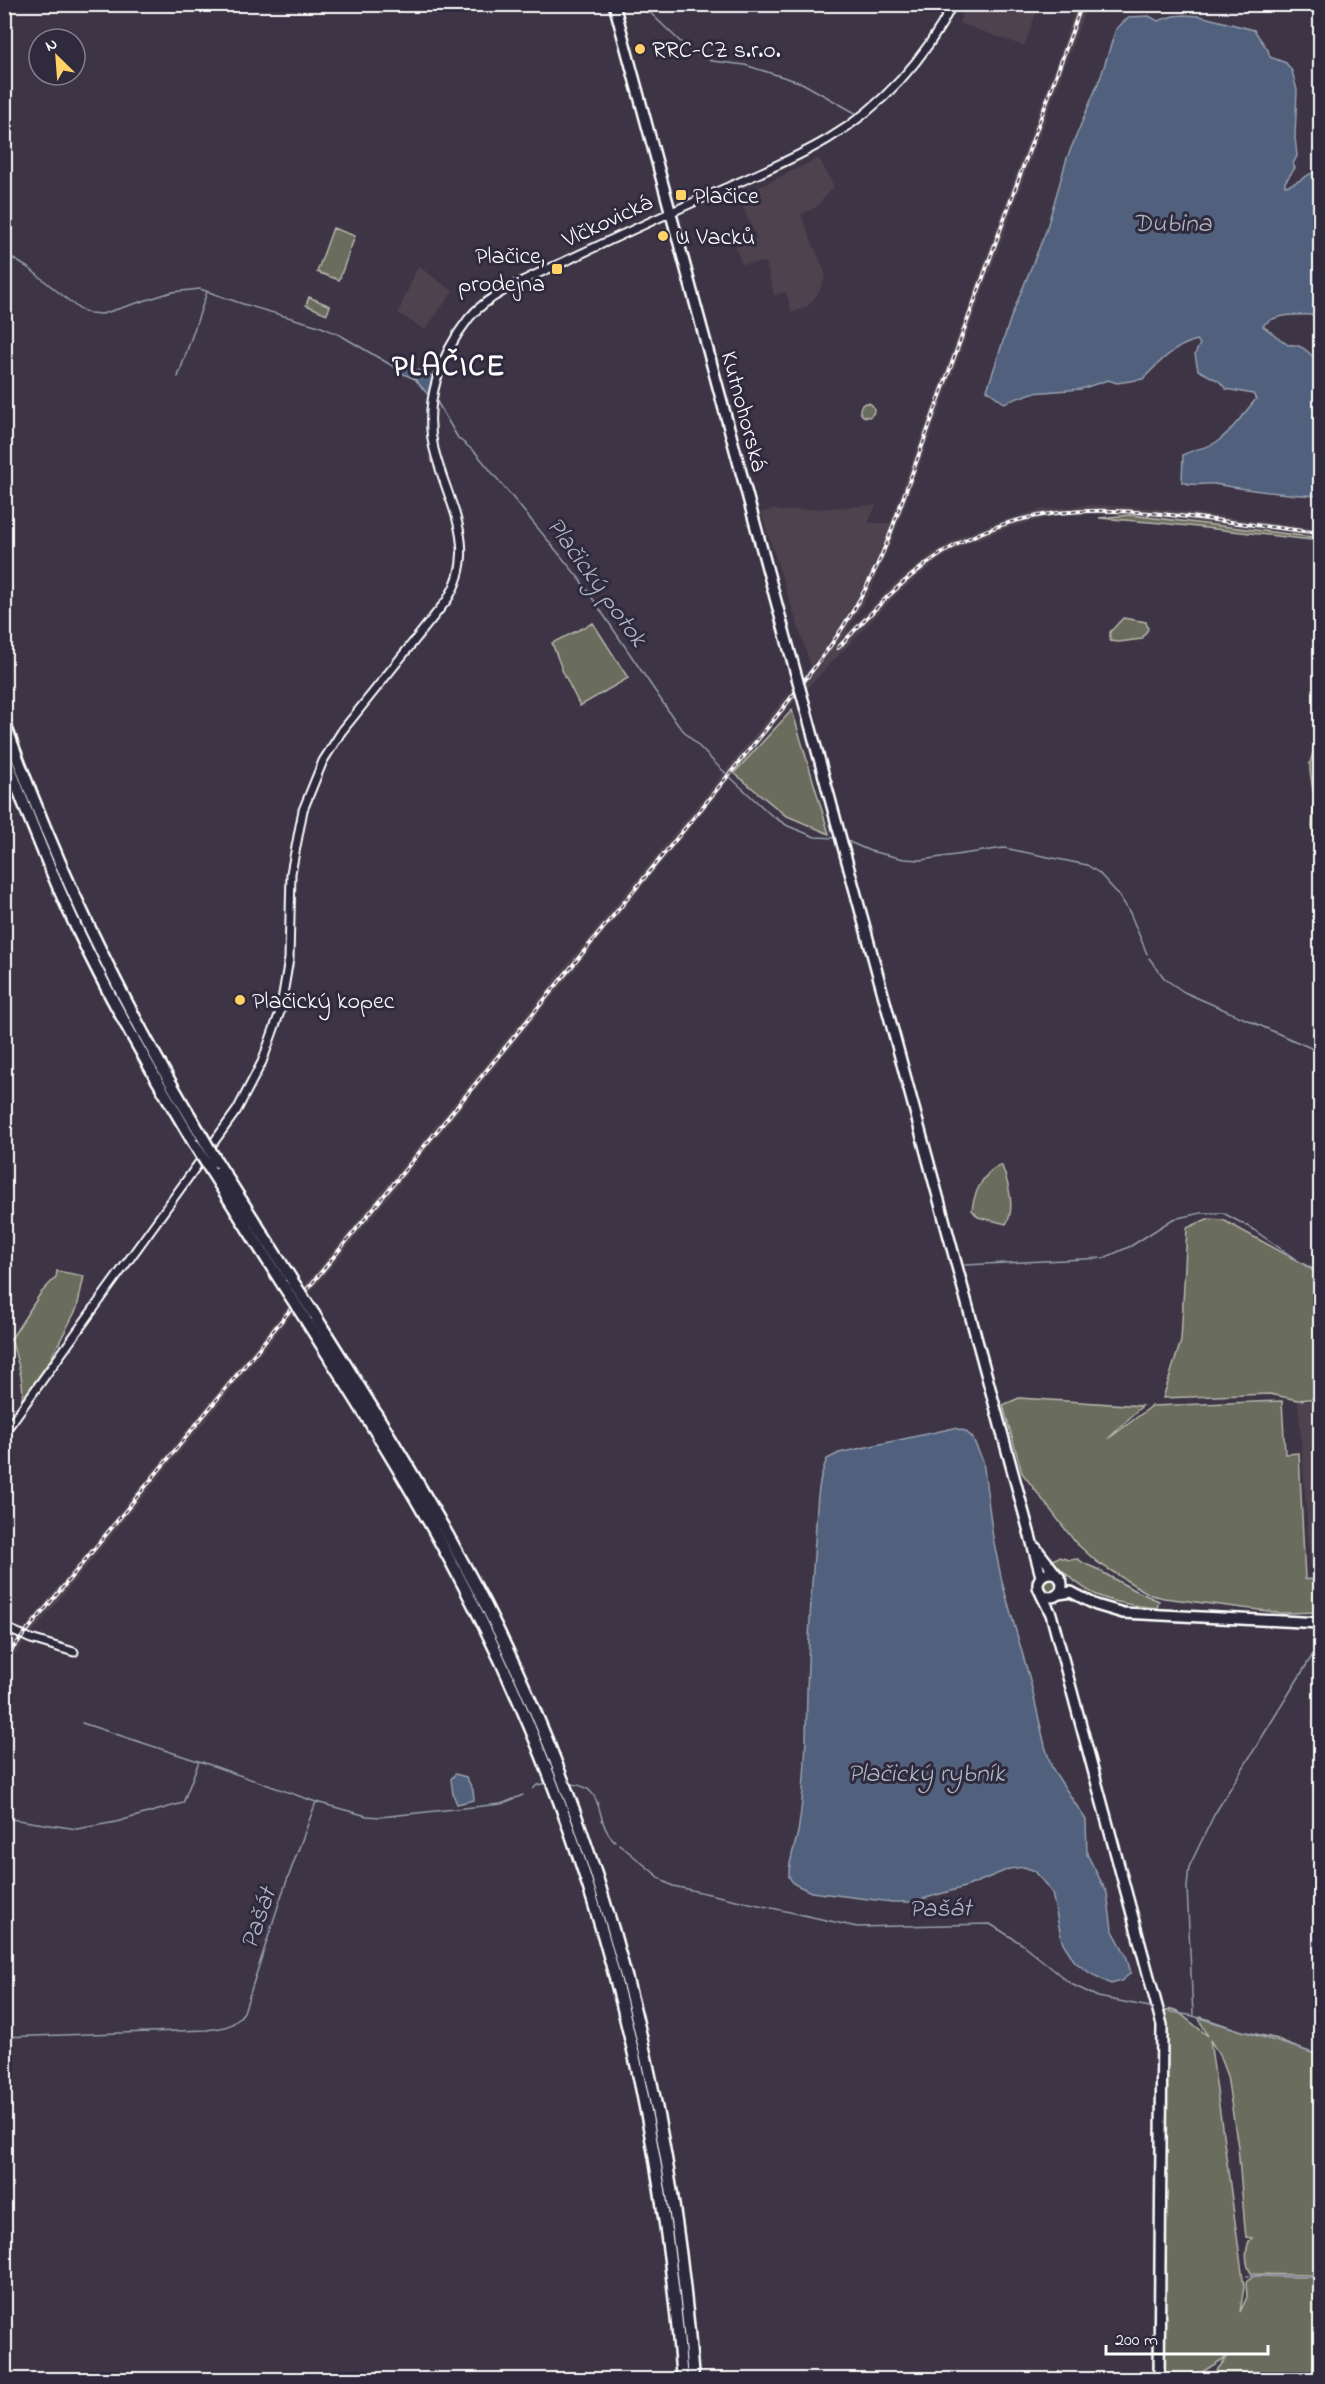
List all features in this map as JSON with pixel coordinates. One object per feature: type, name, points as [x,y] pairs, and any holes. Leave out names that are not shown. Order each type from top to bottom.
[{"type":"highway","points":[[4,721],[29,791],[87,924],[198,1141]]},
{"type":"highway","points":[[4,752],[48,863],[77,928],[151,1071],[310,1318],[394,1441],[487,1609],[603,1899],[634,2007],[650,2073],[680,2243],[693,2379]]},
{"type":"highway","points":[[561,1794],[603,1934],[640,2075],[670,2244],[682,2379]]},
{"type":"main road","name":"Kutnohorská","points":[[614,4],[1030,1535]]},
{"type":"main road","points":[[1030,1535],[1041,1576],[1038,1585],[1051,1614]]},
{"type":"main road","points":[[1030,1535],[1040,1556],[1082,1598]]},
{"type":"main road","points":[[1041,1576],[1047,1573],[1059,1577]]},
{"type":"main road","points":[[1059,1577],[1062,1588],[1050,1604],[1051,1614],[1162,2025],[1159,2379]]},
{"type":"main road","points":[[1041,1594],[1050,1598],[1071,1592],[1096,1605],[1123,1613],[1320,1623]]},
{"type":"street","name":"Vlčkovická","points":[[4,1432],[237,1110],[262,1062],[280,1012],[289,959],[291,873],[303,810],[323,761],[342,731],[447,600],[456,585],[462,544],[454,507],[435,452],[432,432],[433,396],[440,368],[449,348],[470,317],[483,305],[530,278],[829,139],[881,99],[917,61],[932,41],[953,4]]},
{"type":"street","points":[[4,1627],[31,1639],[74,1652]]},
{"type":"shaded area","points":[[966,4],[1039,5],[1024,46],[959,23]]},
{"type":"shaded area","points":[[1077,5],[1087,5],[892,541],[869,594],[845,634],[892,586],[933,553],[962,536],[991,524],[1039,510],[1090,505],[1154,508],[1320,529],[1320,538],[1130,515],[1055,516],[1010,527],[966,544],[938,561],[898,593],[790,706],[5,1666],[5,1652],[811,666],[761,513],[772,509],[781,511],[876,505],[868,523],[890,523]]},
{"type":"shaded area","points":[[819,158],[834,187],[816,207],[801,215],[826,275],[819,292],[808,306],[792,313],[786,292],[774,295],[766,262],[742,264],[735,247],[757,238],[738,197]]},
{"type":"shaded area","points":[[418,266],[453,291],[425,330],[398,313]]},
{"type":"shaded area","points":[[1298,1401],[1320,1401],[1320,1569],[1311,1569]]},
{"type":"green space","points":[[333,228],[355,236],[339,280],[317,272]]},
{"type":"green space","points":[[309,297],[330,306],[327,314],[306,305]]},
{"type":"green space","points":[[864,403],[870,403],[874,410],[870,417],[864,417],[860,413],[860,407]]},
{"type":"green space","points":[[1130,515],[1320,538],[1320,541],[1099,518]]},
{"type":"green space","points":[[1123,618],[1146,622],[1148,629],[1142,639],[1110,641],[1110,632]]},
{"type":"green space","points":[[593,623],[628,678],[580,706],[552,643]]},
{"type":"green space","points":[[792,710],[829,834],[785,815],[734,773]]},
{"type":"green space","points":[[1320,727],[1320,863],[1312,827],[1314,797],[1310,763]]},
{"type":"green space","points":[[1002,1166],[1007,1180],[1011,1203],[1006,1224],[978,1217],[972,1210],[980,1184],[988,1173]]},
{"type":"green space","points":[[1207,1219],[1223,1220],[1320,1273],[1320,1398],[1298,1400],[1270,1394],[1163,1398],[1181,1341],[1187,1228]]},
{"type":"green space","points":[[57,1271],[84,1276],[77,1308],[50,1360],[21,1402],[22,1379],[11,1339],[40,1294],[56,1277]]},
{"type":"green space","points":[[1019,1398],[1142,1406],[1108,1439],[1152,1406],[1282,1401],[1285,1454],[1299,1453],[1305,1579],[1320,1580],[1320,1612],[1282,1613],[1164,1598],[1151,1595],[1097,1562],[1076,1543],[1022,1473],[1003,1405]]},
{"type":"green space","points":[[1059,1557],[1070,1560],[1078,1559],[1128,1587],[1159,1601],[1157,1608],[1124,1604],[1087,1590],[1052,1560]]},
{"type":"green space","points":[[1050,1577],[1058,1585],[1050,1593],[1042,1585]]},
{"type":"green space","points":[[1172,2009],[1208,2036],[1199,2019],[1201,2017],[1242,2031],[1278,2039],[1320,2056],[1320,2275],[1252,2274],[1246,2256],[1252,2238],[1246,2237],[1238,2147],[1227,2076],[1210,2040],[1244,2287],[1240,2312],[1247,2297],[1246,2282],[1254,2276],[1320,2277],[1320,2379],[1210,2379],[1228,2356],[1191,2379],[1164,2380],[1164,2012]]},
{"type":"water","name":"Dubina","points":[[1184,15],[1200,16],[1254,30],[1268,50],[1270,57],[1286,63],[1292,71],[1297,90],[1295,137],[1297,156],[1293,164],[1295,168],[1285,182],[1285,186],[1320,170],[1320,315],[1282,316],[1274,318],[1263,326],[1288,345],[1302,348],[1320,364],[1320,496],[1182,482],[1183,455],[1218,441],[1256,399],[1253,394],[1226,389],[1219,381],[1198,370],[1195,354],[1200,344],[1197,340],[1174,350],[1143,379],[1117,383],[1108,380],[1081,389],[1032,393],[1004,403],[987,390],[1011,317],[1046,231],[1067,158],[1101,76],[1116,29],[1129,17],[1149,16],[1158,21]]},
{"type":"water","points":[[403,365],[434,377],[429,396],[415,379],[399,372]]},
{"type":"water","name":"Plačický rybník","points":[[954,1428],[965,1431],[972,1437],[983,1461],[993,1538],[1002,1582],[1030,1680],[1045,1746],[1052,1768],[1086,1820],[1087,1854],[1107,1893],[1112,1929],[1126,1955],[1131,1973],[1121,1981],[1111,1984],[1075,1962],[1062,1941],[1052,1893],[1035,1871],[1024,1867],[1009,1869],[968,1886],[912,1902],[892,1902],[811,1892],[794,1884],[789,1877],[804,1785],[812,1589],[818,1499],[823,1469],[827,1459],[839,1453]]},
{"type":"water","points":[[455,1774],[466,1777],[473,1790],[474,1800],[457,1804],[451,1779]]},
{"type":"waterway","points":[[641,4],[690,51],[712,61],[745,65],[802,83],[857,114]]},
{"type":"waterway","name":"Plačický potok","points":[[4,253],[30,269],[79,309],[89,313],[102,314],[172,292],[200,289],[319,326],[340,335],[401,371]]},
{"type":"waterway","points":[[178,377],[207,292]]},
{"type":"waterway","name":"Plačický potok","points":[[436,400],[458,438],[476,453],[578,577],[678,725],[771,815],[788,826],[815,837],[836,838]]},
{"type":"waterway","name":"Plačický potok","points":[[847,841],[870,851],[904,859],[921,860],[1004,848],[1087,865],[1099,873],[1119,895],[1130,913],[1147,954]]},
{"type":"waterway","name":"Plačický potok","points":[[1149,958],[1165,979],[1184,992],[1320,1052]]},
{"type":"waterway","points":[[965,1265],[1104,1258],[1131,1246],[1173,1219],[1201,1213],[1223,1213],[1251,1228],[1320,1276]]},
{"type":"waterway","points":[[1193,2015],[1187,1887],[1189,1867],[1214,1815],[1320,1643]]},
{"type":"waterway","points":[[82,1723],[198,1761]]},
{"type":"waterway","points":[[4,1818],[77,1829],[116,1822],[183,1803],[199,1761],[316,1802]]},
{"type":"waterway","name":"Pašát","points":[[533,1789],[537,1785],[548,1783]]},
{"type":"waterway","name":"Pašát","points":[[571,1784],[583,1786],[590,1791],[599,1806],[604,1825],[615,1841]]},
{"type":"waterway","name":"Pašát","points":[[4,2037],[207,2030],[228,2026],[244,2012],[282,1894],[316,1802],[367,1816],[380,1817],[501,1804],[523,1795]]},
{"type":"waterway","name":"Pašát","points":[[619,1844],[673,1886],[857,1927],[990,1924],[1022,1944],[1071,1984],[1098,1997],[1155,2008]]},
{"type":"waterway","name":"Pašát","points":[[1162,2010],[1193,2016],[1320,2055]]},
{"type":"waterway","points":[[1247,2276],[1320,2277]]},
{"type":"railway","points":[[4,1659],[768,727],[836,638],[864,592],[888,540],[1082,4]]},
{"type":"railway","points":[[838,648],[896,589],[935,558],[966,539],[998,526],[1030,517],[1062,512],[1128,512],[1163,514],[1320,533]]},
{"type":"place","name":"RRC-CZ s.r.o.","points":[[640,49]]},
{"type":"place","name":"Plačice","points":[[681,195]]},
{"type":"place","name":"U Vacků","points":[[663,236]]},
{"type":"place","name":"Plačice, prodejna","points":[[557,269]]},
{"type":"place","name":"Plačický kopec","points":[[240,1000]]},
{"type":"district","name":"PLAČICE","points":[[449,365]]}]
